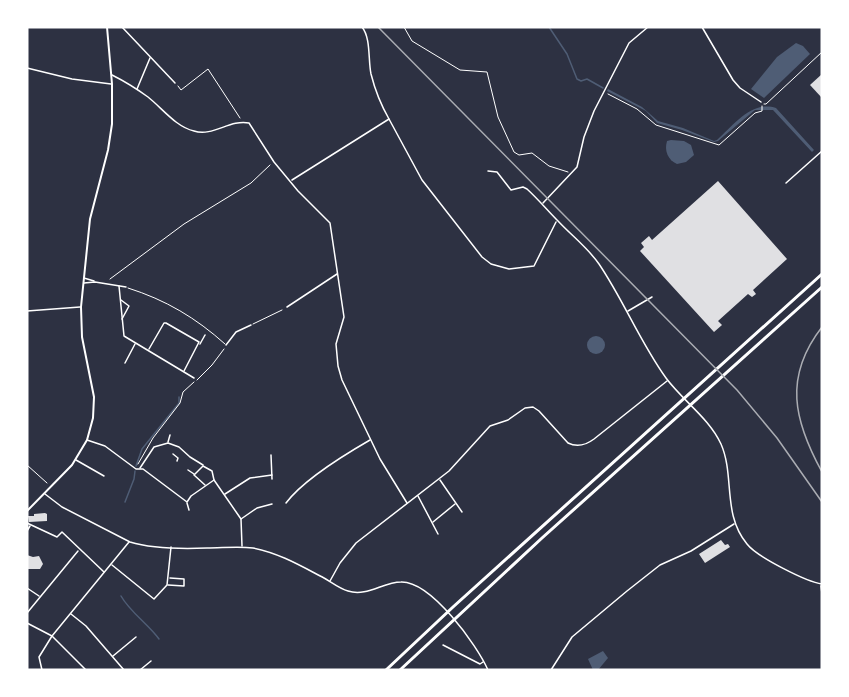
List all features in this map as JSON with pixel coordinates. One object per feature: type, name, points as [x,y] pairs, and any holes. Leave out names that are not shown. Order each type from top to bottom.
[{"type":"highway","points":[[386,670],[822,274]]},
{"type":"highway","points":[[400,670],[822,287]]},
{"type":"main road","points":[[27,510],[68,471],[76,460],[87,440],[93,417],[94,398],[82,337],[81,307],[92,207],[110,139],[112,75],[107,27]]},
{"type":"street","points":[[122,27],[176,84]]},
{"type":"street","points":[[362,27],[366,34],[369,64],[377,94],[388,119],[427,186],[486,262],[509,269],[534,266],[557,220]]},
{"type":"street","points":[[542,204],[578,164],[586,128],[629,43],[648,27]]},
{"type":"street","points":[[702,27],[733,80],[740,88],[761,102]]},
{"type":"street","points":[[137,90],[150,57]]},
{"type":"street","points":[[27,68],[72,79],[112,84]]},
{"type":"street","points":[[112,75],[137,90],[179,124],[192,131],[208,132],[242,122],[252,125],[274,162],[330,222],[344,317],[336,344],[338,366],[347,394],[380,459],[407,503]]},
{"type":"street","points":[[290,181],[388,119]]},
{"type":"street","points":[[786,183],[822,151]]},
{"type":"street","points":[[488,171],[497,172],[511,190],[526,188],[591,253],[606,274],[649,354],[716,436],[723,451],[735,524],[745,542],[758,554],[820,584],[822,594]]},
{"type":"street","points":[[287,307],[337,274]]},
{"type":"street","points":[[83,278],[94,282]]},
{"type":"street","points":[[83,283],[107,283],[126,287]]},
{"type":"street","points":[[119,286],[124,336],[194,378]]},
{"type":"street","points":[[627,312],[652,297]]},
{"type":"street","points":[[120,300],[129,306],[122,320]]},
{"type":"street","points":[[27,311],[38,312],[81,307]]},
{"type":"street","points":[[148,350],[166,322],[199,344]]},
{"type":"street","points":[[226,346],[236,332],[251,325]]},
{"type":"street","points":[[184,372],[205,335]]},
{"type":"street","points":[[125,363],[135,343]]},
{"type":"street","points":[[329,581],[340,563],[357,543],[440,479],[490,426],[508,420],[525,408],[536,408],[568,442],[572,445],[583,445],[594,439],[668,380]]},
{"type":"street","points":[[168,443],[170,435]]},
{"type":"street","points":[[286,503],[326,469],[371,439]]},
{"type":"street","points":[[87,440],[105,446],[136,469],[140,468],[155,447],[168,443],[182,449],[212,471],[214,480],[241,519],[242,547]]},
{"type":"street","points":[[177,461],[175,455],[182,449]]},
{"type":"street","points":[[271,455],[272,479]]},
{"type":"street","points":[[76,460],[104,476]]},
{"type":"street","points":[[194,475],[203,466]]},
{"type":"street","points":[[140,468],[186,502],[189,510]]},
{"type":"street","points":[[188,470],[205,487]]},
{"type":"street","points":[[225,495],[250,478],[272,475]]},
{"type":"street","points":[[440,479],[462,512]]},
{"type":"street","points":[[186,502],[214,480]]},
{"type":"street","points":[[44,493],[62,507],[130,542],[194,549],[242,547],[261,550],[284,557],[346,591],[366,591],[395,582],[406,582],[423,588],[476,646],[488,670]]},
{"type":"street","points":[[418,495],[438,534]]},
{"type":"street","points":[[432,522],[456,503]]},
{"type":"street","points":[[241,519],[257,508],[272,504]]},
{"type":"street","points":[[27,531],[28,524],[57,537],[61,532],[105,573]]},
{"type":"street","points":[[551,670],[572,637],[632,586],[660,565],[691,551],[735,524]]},
{"type":"street","points":[[42,670],[39,657],[51,636],[130,542]]},
{"type":"street","points":[[112,565],[152,599],[156,598],[167,585],[171,547]]},
{"type":"street","points":[[27,613],[78,549]]},
{"type":"street","points":[[167,585],[184,586],[184,579],[168,577]]},
{"type":"street","points":[[27,588],[40,596]]},
{"type":"street","points":[[71,613],[86,626],[124,670]]},
{"type":"street","points":[[27,623],[51,636],[86,670]]},
{"type":"street","points":[[112,656],[136,637]]},
{"type":"street","points":[[443,645],[480,664],[484,662]]},
{"type":"street","points":[[140,670],[151,661]]},
{"type":"lane","points":[[126,287],[161,299],[178,308],[203,325],[226,346]]},
{"type":"path","points":[[404,27],[412,41],[460,70],[487,72],[501,124],[514,152],[519,155],[532,153],[549,166],[572,173]]},
{"type":"path","points":[[761,102],[766,104],[822,52]]},
{"type":"path","points":[[176,84],[181,90],[208,69],[242,122]]},
{"type":"path","points":[[605,90],[637,109],[656,125],[719,145],[755,114],[762,111],[762,105]]},
{"type":"path","points":[[107,283],[184,224],[250,183],[274,162]]},
{"type":"path","points":[[251,325],[287,307]]},
{"type":"path","points":[[136,469],[153,438],[180,403],[183,392],[209,369],[226,346]]},
{"type":"path","points":[[27,465],[51,486]]},
{"type":"water","points":[[796,43],[803,46],[810,54],[764,98],[751,89],[777,57]]},
{"type":"water","points":[[608,89],[642,107],[658,121],[683,128],[714,141],[751,111],[767,106],[776,108],[814,150],[812,152],[773,110],[755,110],[718,141],[714,142],[657,123],[646,111],[607,91]]},
{"type":"water","points":[[667,141],[684,141],[691,145],[694,155],[686,162],[677,164],[669,158],[666,152]]},
{"type":"water","points":[[596,336],[602,339],[605,345],[602,351],[596,354],[590,351],[587,345],[590,339]]},
{"type":"water","points":[[603,651],[608,658],[598,670],[593,670],[588,659]]},
{"type":"building","points":[[822,74],[822,98],[810,85]]},
{"type":"building","points":[[718,181],[787,259],[753,290],[756,294],[752,297],[748,294],[718,321],[722,325],[714,332],[640,251],[644,247],[641,243],[649,236],[652,240]]},
{"type":"building","points":[[45,513],[47,521],[29,522],[28,516]]},
{"type":"building","points":[[721,540],[730,547],[705,563],[699,554]]},
{"type":"building","points":[[27,555],[39,556],[43,564],[40,569],[27,569]]},
{"type":"waterway","points":[[549,27],[567,54],[577,79],[581,81],[587,79],[603,88]]},
{"type":"waterway","points":[[136,466],[142,449],[179,403],[179,397]]},
{"type":"waterway","points":[[125,502],[135,471]]},
{"type":"waterway","points":[[121,596],[159,639]]},
{"type":"railway","points":[[378,27],[737,390],[777,438],[822,502]]},
{"type":"railway","points":[[822,327],[810,345],[797,381],[799,417],[812,453],[822,472]]}]
